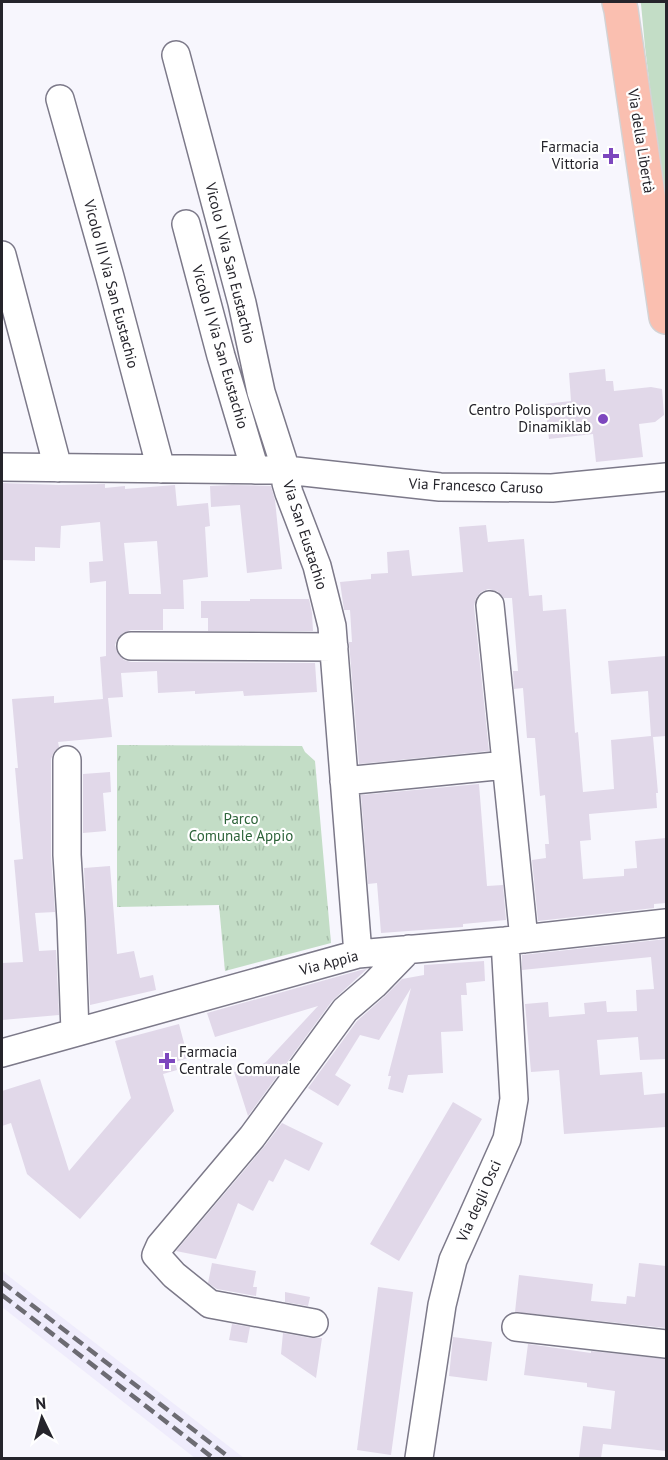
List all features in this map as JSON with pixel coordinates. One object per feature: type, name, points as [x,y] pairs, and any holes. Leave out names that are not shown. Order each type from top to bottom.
[{"type":"main road","name":"Via della Libertà","points":[[617,4],[665,297]]},
{"type":"street","name":"Vicolo I Via San Eustachio","points":[[176,54],[242,303],[261,392],[286,470]]},
{"type":"street","name":"Vicolo III Via San Eustachio","points":[[60,99],[161,469]]},
{"type":"street","name":"Vicolo II Via San Eustachio","points":[[186,224],[221,356],[255,470]]},
{"type":"street","points":[[2,255],[58,468]]},
{"type":"street","name":"Via San Eustachio","points":[[2,467],[286,470],[286,483],[317,566],[332,626],[358,954]]},
{"type":"street","name":"Via Francesco Caruso","points":[[286,470],[440,487],[552,488],[666,477]]},
{"type":"street","name":"Via degli Osci","points":[[419,1458],[442,1305],[453,1260],[507,1139],[514,1099],[514,940],[506,765],[490,605]]},
{"type":"street","points":[[131,646],[334,647]]},
{"type":"street","points":[[67,760],[67,855],[75,1032]]},
{"type":"street","points":[[344,781],[506,765]]},
{"type":"street","name":"Via Appia","points":[[2,1053],[358,954],[666,923]]},
{"type":"street","points":[[314,1323],[210,1304],[174,1275],[156,1255],[160,1246],[252,1137],[345,1010],[374,985],[409,949]]},
{"type":"street","points":[[516,1327],[666,1344]]},
{"type":"shaded area","points":[[2,1271],[244,1458],[195,1458],[2,1307]]},
{"type":"green space","points":[[640,2],[666,2],[666,217],[641,4]]},
{"type":"green space","name":"Parco Comunale Appio","points":[[117,745],[302,746],[315,761],[331,943],[225,971],[219,905],[117,907]]},
{"type":"building","name":"Centro Polisportivo Dinamiklab","points":[[605,369],[606,381],[613,381],[614,391],[651,387],[662,389],[664,415],[655,422],[639,424],[643,457],[596,462],[593,434],[549,439],[545,404],[571,401],[569,373]]},
{"type":"building","points":[[2,483],[105,484],[105,488],[125,486],[125,489],[175,485],[177,506],[208,503],[210,526],[205,527],[208,577],[183,580],[184,609],[163,609],[163,630],[131,630],[123,633],[115,645],[118,654],[124,660],[131,662],[315,663],[317,692],[244,696],[243,691],[195,694],[195,691],[158,693],[157,671],[121,673],[123,697],[108,698],[112,737],[58,742],[59,747],[51,759],[51,856],[55,912],[35,913],[39,951],[56,950],[59,1015],[2,1020],[2,963],[23,962],[14,860],[23,859],[12,699],[54,696],[54,703],[103,699],[100,657],[106,656],[106,581],[90,583],[89,562],[103,561],[100,522],[61,526],[60,548],[35,547],[35,561],[2,560]],"holes":[[[157,541],[161,594],[129,594],[124,543]]]},
{"type":"building","points":[[210,486],[271,486],[275,500],[282,569],[247,573],[240,505],[211,507]]},
{"type":"building","points":[[486,525],[488,542],[524,539],[529,596],[542,595],[543,611],[566,609],[575,733],[578,732],[583,792],[614,789],[611,740],[651,736],[648,691],[611,694],[608,661],[666,656],[666,736],[653,737],[658,793],[656,793],[657,808],[589,814],[591,840],[580,841],[583,879],[624,876],[624,869],[637,868],[635,841],[666,838],[666,903],[654,904],[654,908],[538,921],[532,860],[546,858],[545,844],[549,844],[545,795],[540,796],[535,738],[527,738],[523,688],[514,689],[513,671],[518,671],[512,598],[504,598],[497,591],[488,589],[481,592],[474,606],[489,751],[359,764],[349,642],[352,642],[350,610],[344,610],[340,582],[371,579],[371,574],[388,573],[387,552],[409,550],[412,576],[463,572],[459,527]]},
{"type":"building","points":[[250,599],[309,599],[313,631],[208,631],[208,618],[201,618],[201,601],[250,601]]},
{"type":"building","points":[[110,772],[111,792],[103,793],[106,831],[83,833],[83,774]]},
{"type":"building","points":[[479,784],[487,886],[503,885],[506,920],[463,924],[463,927],[381,933],[377,883],[368,884],[361,795]]},
{"type":"building","points":[[110,866],[117,954],[134,951],[140,978],[153,975],[156,990],[90,1005],[84,868]]},
{"type":"building","points":[[666,939],[666,1059],[640,1060],[638,1037],[597,1040],[600,1075],[642,1072],[644,1095],[666,1093],[666,1127],[564,1134],[559,1070],[531,1072],[525,1004],[548,1002],[549,1017],[585,1014],[584,1003],[606,1001],[607,1012],[637,1011],[636,990],[654,989],[651,957],[522,970],[522,955]]},
{"type":"building","points":[[484,961],[485,981],[466,983],[467,995],[461,995],[463,1031],[441,1032],[443,1073],[408,1075],[403,1093],[388,1089],[391,1076],[388,1076],[411,988],[379,1040],[360,1035],[335,1075],[351,1085],[338,1106],[308,1088],[357,1021],[402,979],[424,975],[424,965]]},
{"type":"building","points":[[367,969],[332,1001],[248,1116],[234,1072],[266,1062],[318,1006],[215,1037],[207,1013]]},
{"type":"building","points":[[179,1024],[188,1058],[175,1062],[177,1070],[163,1074],[174,1111],[80,1219],[27,1174],[11,1123],[2,1126],[2,1091],[40,1079],[69,1171],[131,1098],[115,1041]]},
{"type":"building","points":[[453,1102],[482,1119],[399,1261],[370,1244]]},
{"type":"building","points":[[282,1123],[323,1143],[309,1171],[285,1159],[273,1182],[269,1180],[253,1211],[238,1203],[216,1259],[176,1251],[264,1147]]},
{"type":"building","points":[[212,1263],[256,1271],[253,1287],[257,1287],[256,1296],[217,1289],[208,1283]]},
{"type":"building","points":[[639,1263],[666,1266],[666,1328],[515,1312],[519,1275],[593,1284],[591,1301],[626,1304],[627,1296],[635,1297]]},
{"type":"building","points":[[378,1287],[413,1292],[391,1455],[357,1450]]},
{"type":"building","points":[[285,1292],[310,1297],[308,1306],[285,1302]]},
{"type":"building","points":[[232,1324],[250,1327],[247,1343],[229,1340]]},
{"type":"building","points":[[283,1333],[322,1338],[316,1378],[281,1354]]},
{"type":"building","points":[[453,1337],[492,1342],[487,1381],[449,1376]]},
{"type":"building","points":[[528,1344],[591,1353],[591,1351],[666,1359],[666,1451],[603,1444],[601,1458],[579,1458],[583,1426],[611,1429],[615,1391],[587,1387],[587,1383],[524,1375]]},
{"type":"railway","points":[[2,1282],[230,1458]]},
{"type":"railway","points":[[2,1295],[213,1458]]},
{"type":"place","name":"Farmacia Vittoria","points":[[611,156]]},
{"type":"place","name":"Centro Polisportivo Dinamiklab","points":[[603,419]]},
{"type":"place","name":"Farmacia Centrale Comunale","points":[[167,1061]]}]
